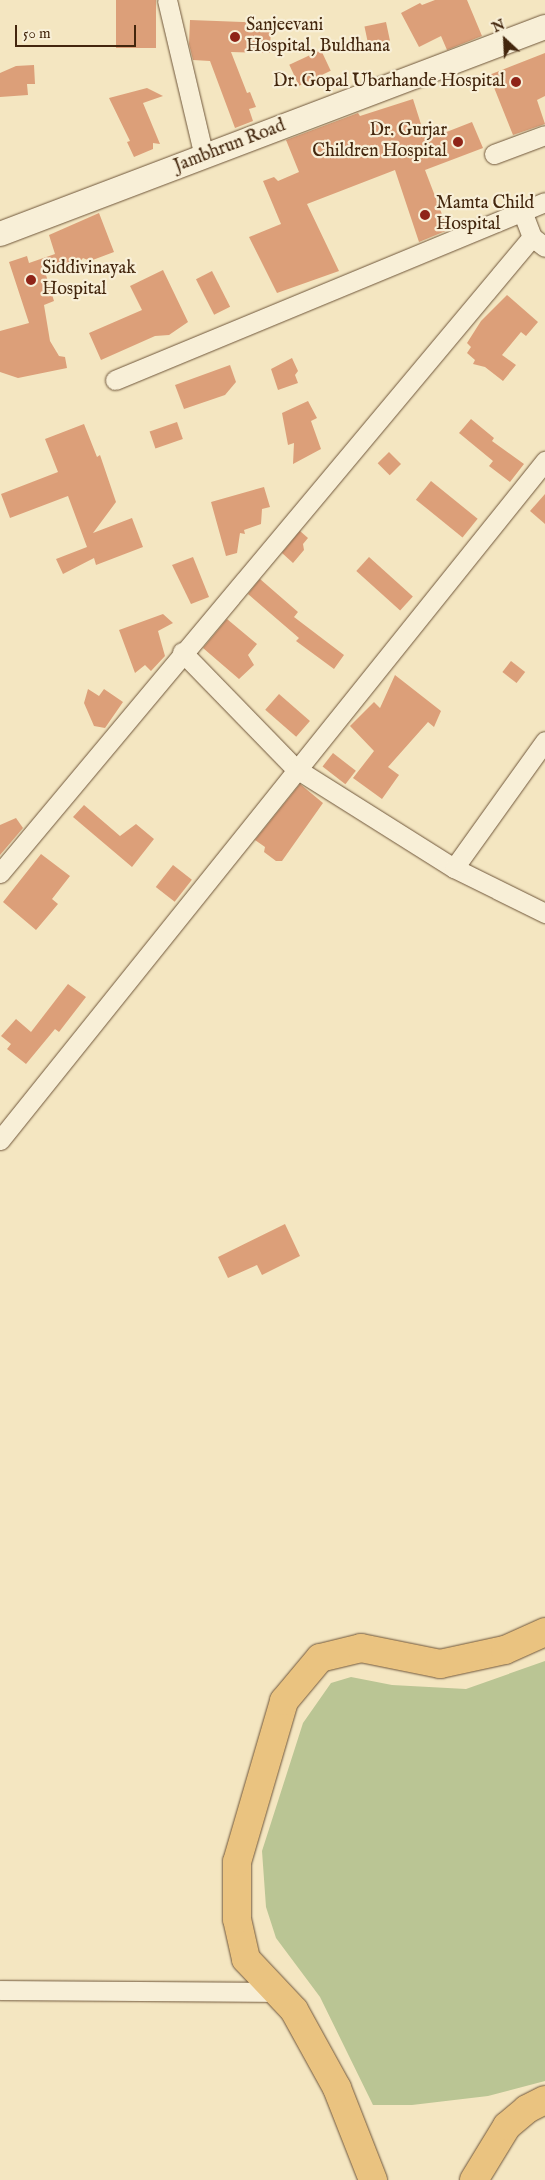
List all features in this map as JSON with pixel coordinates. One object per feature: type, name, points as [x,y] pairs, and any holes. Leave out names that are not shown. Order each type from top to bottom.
[{"type":"main road","points":[[373,2180],[337,2088],[294,2010],[246,1959],[237,1919],[237,1862],[284,1701],[320,1658],[360,1648],[440,1664],[504,1650],[545,1632]]},
{"type":"main road","points":[[474,2180],[506,2126],[527,2109],[545,2100]]},
{"type":"street","points":[[167,0],[204,157]]},
{"type":"street","name":"Jambhrun Road","points":[[0,234],[545,27]]},
{"type":"street","points":[[494,154],[545,135]]},
{"type":"street","points":[[116,380],[545,202]]},
{"type":"street","points":[[0,873],[182,652],[539,242],[522,211]]},
{"type":"street","points":[[0,1140],[295,768],[545,461]]},
{"type":"street","points":[[182,652],[295,768],[454,868],[545,913]]},
{"type":"street","points":[[454,868],[545,741]]},
{"type":"street","points":[[0,1990],[277,1992]]},
{"type":"green space","points":[[545,1661],[545,2081],[488,2096],[412,2105],[373,2105],[320,1997],[276,1938],[266,1907],[262,1851],[303,1723],[331,1683],[351,1677],[392,1685],[466,1689]]},
{"type":"building","points":[[116,0],[156,0],[156,48],[116,48]]},
{"type":"building","points":[[435,0],[467,0],[482,36],[447,50],[441,36],[419,47],[401,13],[420,3],[422,5]]},
{"type":"building","points":[[190,20],[271,23],[270,53],[231,52],[247,93],[250,92],[256,107],[249,109],[253,121],[235,128],[210,61],[193,60],[189,44]]},
{"type":"building","points":[[386,22],[390,41],[368,45],[364,27]]},
{"type":"building","points":[[321,50],[331,71],[299,86],[289,65]]},
{"type":"building","points":[[545,53],[545,96],[537,100],[545,124],[513,135],[489,75]]},
{"type":"building","points":[[34,65],[35,84],[27,84],[28,95],[0,97],[0,73],[16,66]]},
{"type":"building","points":[[147,88],[163,96],[143,103],[160,144],[153,143],[153,149],[134,157],[127,142],[130,141],[109,98]]},
{"type":"building","points":[[413,99],[426,140],[472,122],[483,148],[425,170],[448,230],[419,242],[395,170],[307,204],[339,271],[277,293],[249,237],[281,224],[263,181],[274,177],[278,181],[299,172],[286,140],[358,113],[360,116]]},
{"type":"building","points":[[99,213],[114,252],[90,261],[83,258],[77,265],[46,275],[54,301],[44,305],[50,341],[59,356],[65,357],[67,368],[18,378],[0,372],[0,331],[29,323],[9,262],[27,256],[29,263],[55,254],[49,235]]},
{"type":"building","points":[[163,270],[188,322],[169,335],[155,336],[101,360],[89,333],[142,310],[130,286]]},
{"type":"building","points":[[212,271],[230,307],[214,315],[196,279]]},
{"type":"building","points":[[507,295],[538,322],[526,336],[521,332],[502,355],[516,365],[503,381],[485,367],[473,364],[475,360],[467,353],[471,347],[467,343],[481,321]]},
{"type":"building","points":[[292,358],[298,371],[295,375],[298,383],[278,390],[271,369]]},
{"type":"building","points":[[230,365],[236,382],[225,395],[184,409],[175,385]]},
{"type":"building","points":[[308,401],[317,418],[311,421],[321,449],[293,464],[294,443],[288,445],[282,413]]},
{"type":"building","points":[[471,419],[494,438],[492,441],[524,464],[510,482],[489,466],[493,461],[459,433]]},
{"type":"building","points":[[177,422],[183,439],[155,448],[150,431]]},
{"type":"building","points":[[84,424],[97,457],[100,455],[116,502],[93,533],[132,518],[143,547],[96,565],[94,558],[63,574],[56,559],[87,547],[68,496],[10,518],[1,494],[58,472],[45,439]]},
{"type":"building","points":[[389,452],[401,464],[390,475],[378,463]]},
{"type":"building","points":[[431,481],[478,519],[463,537],[416,500]]},
{"type":"building","points":[[264,487],[270,507],[262,509],[261,524],[244,530],[245,534],[240,533],[237,553],[226,556],[211,502]]},
{"type":"building","points":[[545,494],[545,524],[530,511]]},
{"type":"building","points":[[300,531],[308,538],[303,544],[304,550],[293,563],[282,553]]},
{"type":"building","points":[[193,557],[209,597],[191,604],[172,565]]},
{"type":"building","points":[[369,557],[413,596],[400,611],[356,571]]},
{"type":"building","points":[[260,579],[298,612],[294,617],[344,655],[334,669],[296,641],[299,638],[248,594]]},
{"type":"building","points":[[163,614],[173,623],[158,631],[165,656],[151,671],[145,665],[135,673],[119,630]]},
{"type":"building","points":[[227,619],[257,644],[248,655],[254,665],[239,679],[203,648]]},
{"type":"building","points":[[511,661],[525,672],[517,683],[502,672]]},
{"type":"building","points":[[395,675],[441,711],[434,727],[428,722],[388,767],[399,775],[382,799],[353,778],[374,751],[350,726],[374,702],[380,708]]},
{"type":"building","points":[[88,689],[99,696],[104,689],[123,702],[105,728],[94,726],[84,703]]},
{"type":"building","points":[[279,694],[310,721],[296,737],[265,710]]},
{"type":"building","points":[[333,753],[356,771],[345,784],[323,766]]},
{"type":"building","points":[[300,784],[323,803],[282,861],[276,861],[264,852],[265,847],[255,840]]},
{"type":"building","points":[[84,805],[120,836],[136,824],[154,839],[132,867],[73,817]]},
{"type":"building","points":[[16,818],[23,828],[0,855],[0,825]]},
{"type":"building","points":[[41,854],[70,876],[52,899],[58,904],[36,930],[3,902]]},
{"type":"building","points":[[173,865],[192,880],[175,902],[156,887]]},
{"type":"building","points":[[68,984],[86,997],[59,1032],[55,1029],[26,1064],[7,1049],[11,1044],[1,1036],[16,1019],[31,1032]]},
{"type":"building","points":[[285,1224],[300,1256],[262,1275],[257,1265],[228,1278],[218,1257]]},
{"type":"place","name":"Sanjeevani Hospital, Buldhana","points":[[235,37]]},
{"type":"place","name":"Dr. Gopal Ubarhande Hospital","points":[[516,82]]},
{"type":"place","name":"Dr. Gurjar Children Hospital","points":[[458,142]]},
{"type":"place","name":"Mamta Child Hospital","points":[[425,215]]},
{"type":"place","name":"Siddivinayak Hospital","points":[[31,280]]}]
